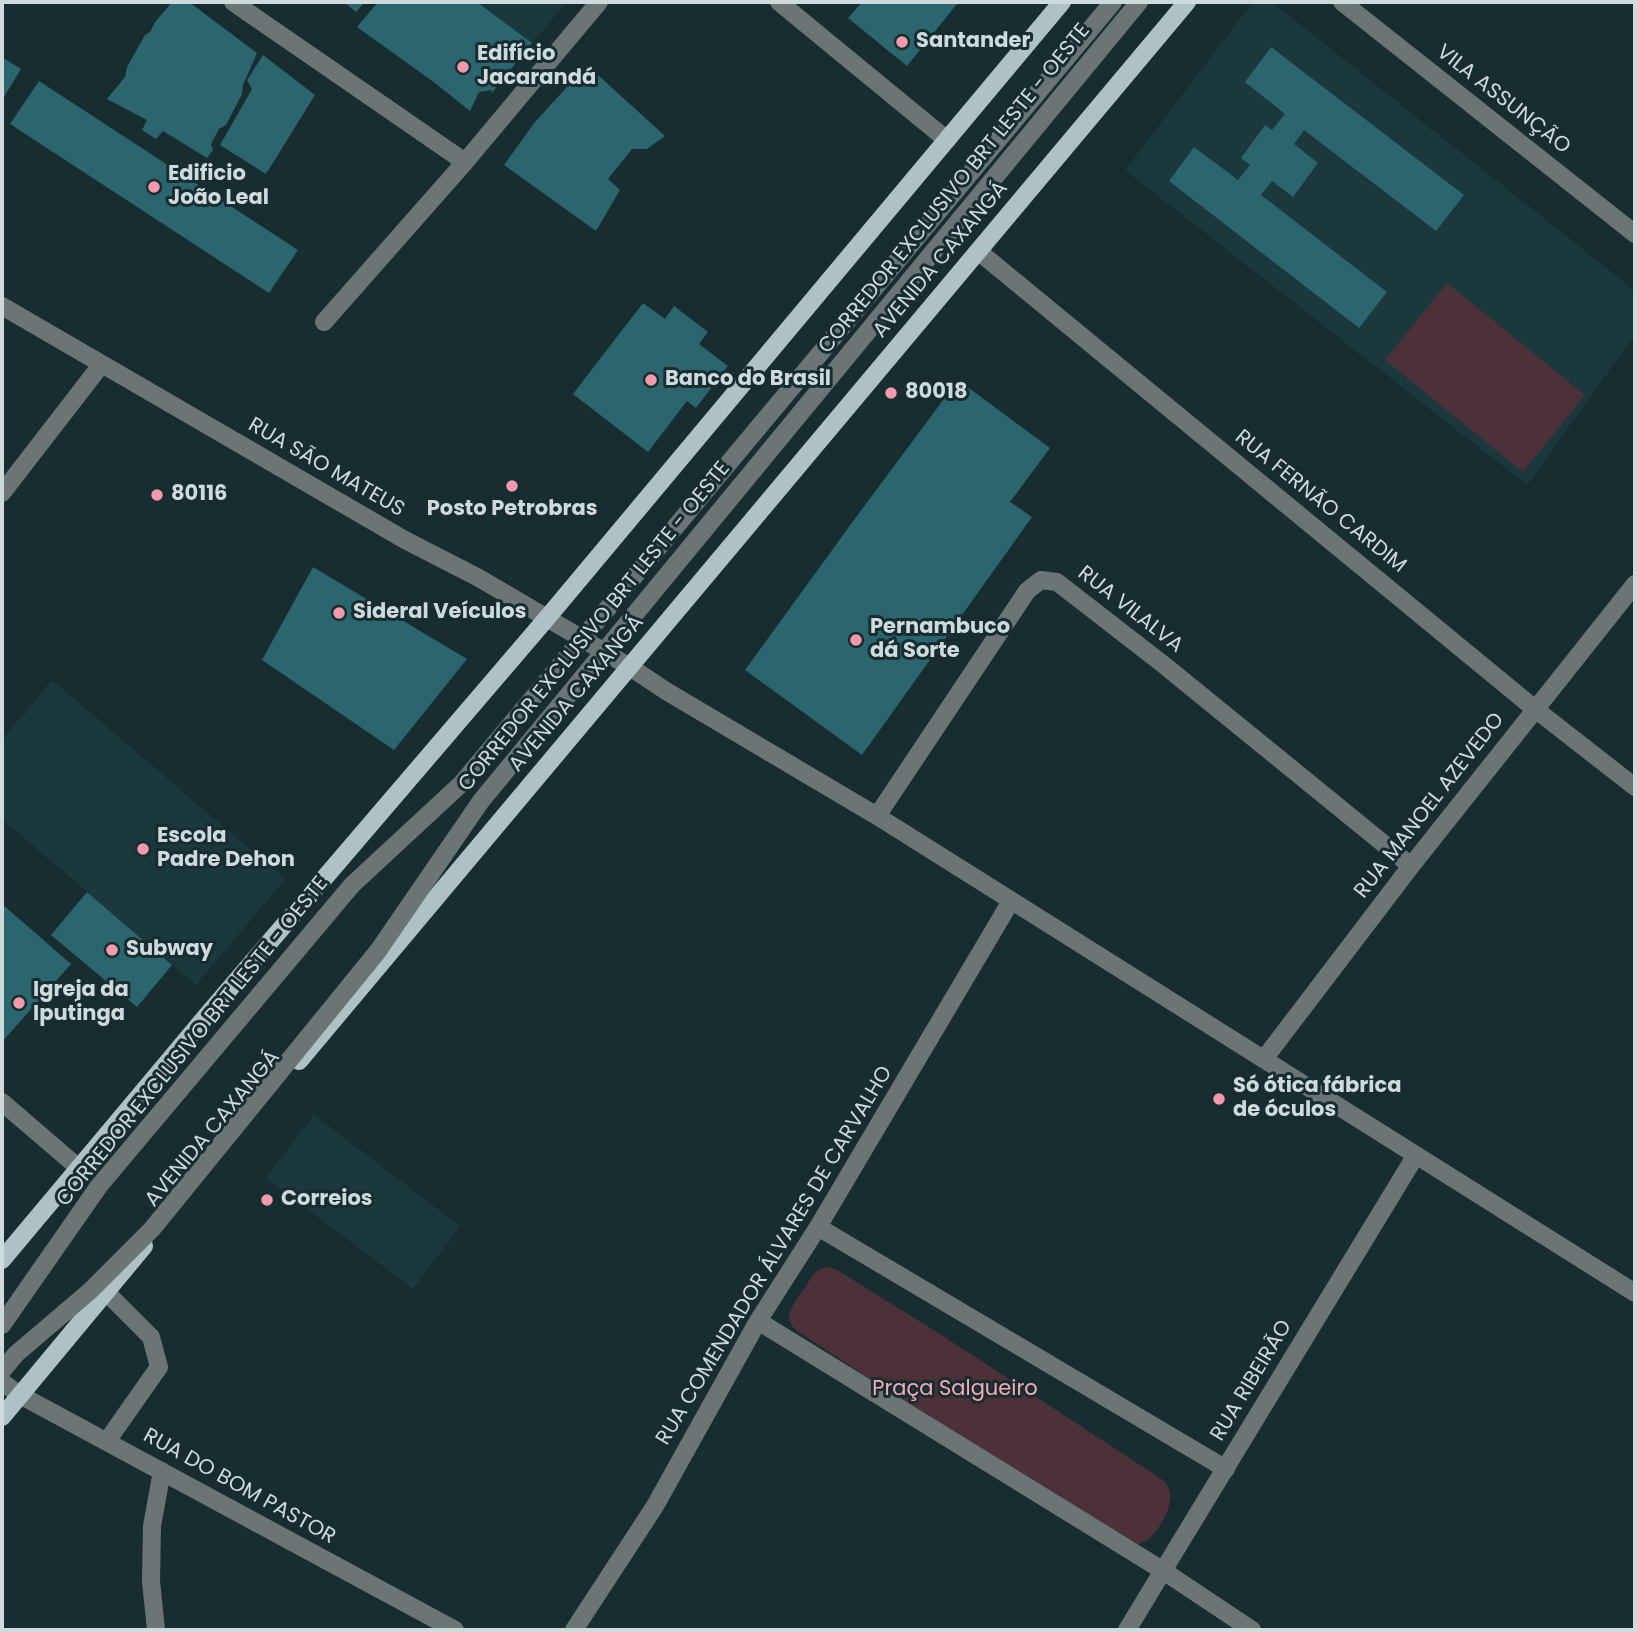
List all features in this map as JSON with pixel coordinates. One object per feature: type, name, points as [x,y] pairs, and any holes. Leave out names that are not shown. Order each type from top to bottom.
[{"type":"main road","points":[[2,1260],[208,1014],[547,618],[1062,2]]},
{"type":"main road","name":"AVENIDA CAXANGÁ","points":[[2,1417],[1187,2]]},
{"type":"street","points":[[233,2],[465,162]]},
{"type":"street","points":[[324,322],[465,162],[599,2]]},
{"type":"street","points":[[779,2],[947,140]]},
{"type":"street","name":"CORREDOR EXCLUSIVO BRT LESTE - OESTE","points":[[2,1325],[99,1186],[352,885],[462,783],[1114,2]]},
{"type":"street","name":"CORREDOR EXCLUSIVO BRT LESTE - OESTE","points":[[2,1371],[16,1354],[90,1292],[152,1229],[378,951],[481,800],[1139,2]]},
{"type":"street","name":"VILA ASSUNÇÃO","points":[[1342,2],[1635,234]]},
{"type":"street","name":"RUA FERNÃO CARDIM","points":[[978,251],[1535,709],[1635,787]]},
{"type":"street","name":"RUA SÃO MATEUS","points":[[2,306],[405,540],[479,578],[877,816],[1635,1293]]},
{"type":"street","points":[[2,493],[101,365]]},
{"type":"street","name":"RUA VILALVA","points":[[877,816],[1027,591],[1041,580],[1057,582],[1068,590],[1411,866]]},
{"type":"street","name":"RUA MANOEL AZEVEDO","points":[[1264,1059],[1411,866],[1635,584]]},
{"type":"street","name":"RUA COMENDADOR ÁLVARES DE CARVALHO","points":[[574,1630],[655,1506],[758,1321],[818,1227],[1012,901]]},
{"type":"street","points":[[2,1102],[80,1169]]},
{"type":"street","name":"RUA RIBEIRÃO","points":[[1127,1630],[1416,1155]]},
{"type":"street","points":[[818,1227],[1226,1468]]},
{"type":"street","points":[[106,1292],[151,1337],[159,1367],[107,1441]]},
{"type":"street","points":[[758,1321],[1162,1570],[1252,1630]]},
{"type":"street","name":"RUA DO BOM PASTOR","points":[[2,1381],[20,1395],[455,1630]]},
{"type":"street","points":[[156,1630],[150,1581],[152,1526],[162,1471]]},
{"type":"shaded area","points":[[477,2],[567,2],[532,43]]},
{"type":"shaded area","points":[[1253,2],[1272,2],[1635,291],[1635,335],[1527,485],[1125,170]]},
{"type":"shaded area","name":"Escola Padre Dehon","points":[[52,680],[285,879],[196,985],[2,819],[2,740]]},
{"type":"shaded area","points":[[314,1115],[460,1226],[413,1289],[266,1178]]},
{"type":"green space","points":[[1447,283],[1585,395],[1523,472],[1385,360]]},
{"type":"green space","name":"Praça Salgueiro","points":[[829,1267],[943,1336],[1163,1480],[1170,1492],[1170,1504],[1152,1536],[1137,1545],[927,1417],[796,1330],[790,1320],[794,1304],[816,1272]]},
{"type":"building","points":[[172,2],[189,2],[257,53],[243,85],[242,94],[226,125],[219,129],[211,144],[213,150],[207,158],[163,131],[156,139],[142,130],[147,120],[107,99],[125,77],[127,67],[145,35]]},
{"type":"building","points":[[344,2],[365,2],[356,12]]},
{"type":"building","name":"Edifício Jacarandá","points":[[378,2],[477,2],[532,43],[491,94],[492,90],[479,92],[470,111],[357,27]]},
{"type":"building","name":"Santander","points":[[862,2],[957,4],[907,66],[848,18]]},
{"type":"building","points":[[1271,47],[1464,195],[1436,231],[1304,130],[1294,144],[1318,163],[1293,197],[1272,181],[1261,195],[1387,292],[1359,328],[1169,181],[1194,147],[1238,180],[1250,165],[1241,158],[1265,125],[1272,130],[1285,114],[1245,82]]},
{"type":"building","points":[[263,55],[315,95],[266,174],[220,145],[252,89],[247,80]]},
{"type":"building","points":[[2,57],[21,69],[2,100]]},
{"type":"building","points":[[587,65],[665,136],[647,149],[632,149],[608,179],[620,190],[596,231],[504,165],[535,122]]},
{"type":"building","name":"Edificio João Leal","points":[[39,81],[298,250],[269,293],[10,124]]},
{"type":"building","name":"Banco do Brasil","points":[[643,303],[665,319],[674,306],[708,332],[699,344],[728,366],[696,408],[687,401],[648,452],[573,394]]},
{"type":"building","points":[[958,380],[1050,448],[1010,502],[1032,517],[862,755],[745,670]]},
{"type":"building","name":"Sideral Veículos","points":[[313,567],[467,659],[394,750],[262,660]]},
{"type":"building","name":"Subway","points":[[87,892],[172,965],[137,1007],[51,935]]},
{"type":"building","name":"Igreja da Iputinga","points":[[2,904],[71,964],[2,1042]]},
{"type":"place","name":"Santander","points":[[902,42]]},
{"type":"place","name":"Edifício Jacarandá","points":[[463,67]]},
{"type":"place","name":"Edificio João Leal","points":[[154,187]]},
{"type":"place","name":"Banco do Brasil","points":[[651,380]]},
{"type":"place","name":"80018","points":[[891,393]]},
{"type":"place","name":"Posto Petrobras","points":[[512,486]]},
{"type":"place","name":"80116","points":[[157,495]]},
{"type":"place","name":"Sideral Veículos","points":[[339,613]]},
{"type":"place","name":"Pernambuco dá Sorte","points":[[856,640]]},
{"type":"place","name":"Escola Padre Dehon","points":[[143,849]]},
{"type":"place","name":"Subway","points":[[112,950]]},
{"type":"place","name":"Igreja da Iputinga","points":[[19,1003]]},
{"type":"place","name":"Só ótica fábrica de óculos","points":[[1219,1099]]},
{"type":"place","name":"Correios","points":[[267,1200]]}]
